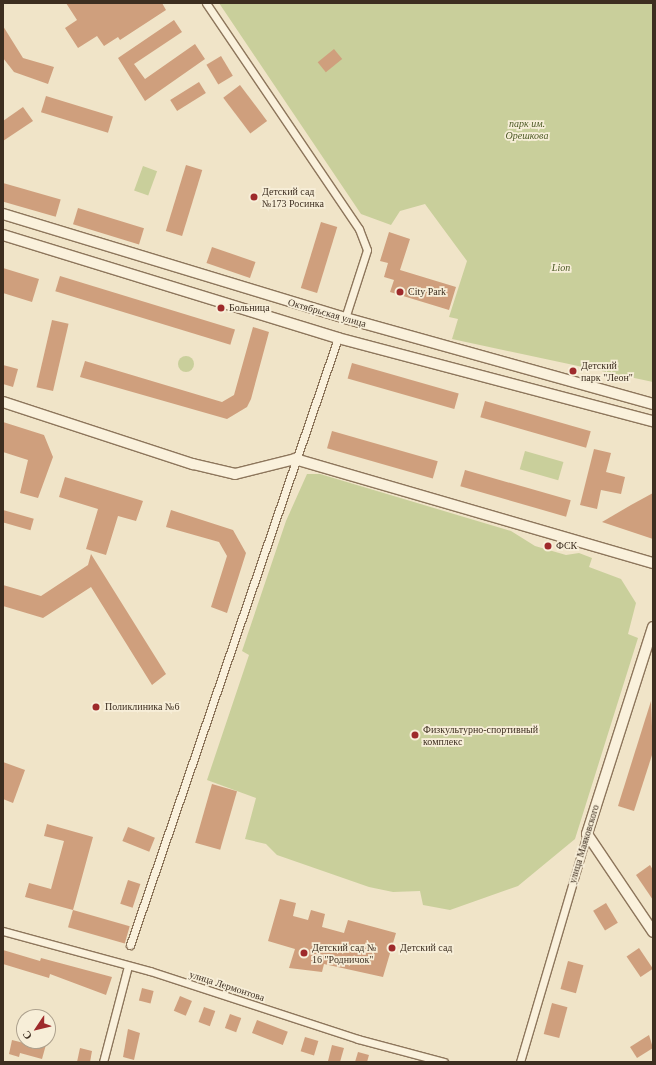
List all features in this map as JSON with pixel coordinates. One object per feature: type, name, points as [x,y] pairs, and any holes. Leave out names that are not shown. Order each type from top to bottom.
[{"type":"street","points":[[206,3],[359,229],[367,250],[345,318]]},
{"type":"street","name":"Октябрьская улица","points":[[3,214],[345,318],[653,404]]},
{"type":"street","name":"Октябрьская улица","points":[[3,235],[338,338],[653,421]]},
{"type":"street","points":[[130,945],[200,737],[294,477],[295,459],[338,338]]},
{"type":"street","points":[[525,387],[530,370]]},
{"type":"street","points":[[3,402],[190,463],[235,474],[295,459],[653,563]]},
{"type":"street","name":"улица Маяковского","points":[[520,1062],[587,834],[653,627]]},
{"type":"street","points":[[587,834],[652,928]]},
{"type":"street","name":"улица Лермонтова","points":[[3,932],[128,966],[358,1039],[444,1062]]},
{"type":"street","points":[[103,1062],[128,966]]},
{"type":"green space","name":"парк им. Орешкова","points":[[219,3],[653,3],[653,382],[452,339],[458,319],[449,317],[467,261],[425,204],[400,211],[391,225],[361,214]]},
{"type":"green space","points":[[143,166],[157,171],[148,196],[134,190]]},
{"type":"green space","points":[[186,356],[193,361],[194,364],[189,371],[186,372],[179,367],[178,364],[183,357]]},
{"type":"green space","points":[[525,451],[563,462],[558,480],[520,469]]},
{"type":"green space","name":"Физкультурно-спортивный комплекс","points":[[307,474],[320,474],[511,531],[535,546],[566,555],[579,553],[592,558],[589,567],[621,579],[636,603],[628,634],[638,638],[575,839],[518,886],[450,910],[423,905],[420,891],[393,892],[369,887],[277,855],[266,844],[245,839],[256,798],[207,780],[249,655],[242,651],[286,521]]},
{"type":"building","points":[[66,3],[162,3],[166,10],[120,40],[118,37],[104,46],[97,36],[78,48],[65,28],[77,20]]},
{"type":"building","points":[[174,20],[182,32],[134,64],[145,79],[195,44],[205,59],[145,101],[118,58]]},
{"type":"building","points":[[3,26],[23,58],[54,67],[48,84],[14,72],[3,58]]},
{"type":"building","points":[[334,49],[342,59],[326,72],[318,62]]},
{"type":"building","points":[[221,56],[233,76],[218,84],[206,65]]},
{"type":"building","points":[[199,82],[206,93],[177,111],[170,100]]},
{"type":"building","points":[[240,85],[267,121],[250,134],[223,98]]},
{"type":"building","points":[[46,96],[113,116],[108,133],[41,112]]},
{"type":"building","points":[[23,107],[33,121],[3,141],[3,121]]},
{"type":"building","points":[[186,165],[202,170],[182,236],[166,231]]},
{"type":"building","points":[[3,183],[61,200],[56,217],[3,202]]},
{"type":"building","points":[[78,208],[144,228],[139,244],[73,224]]},
{"type":"building","points":[[321,222],[337,227],[317,293],[301,288]]},
{"type":"building","points":[[389,232],[410,239],[400,270],[456,287],[449,310],[390,292],[394,280],[384,277],[388,263],[380,261]]},
{"type":"building","points":[[212,247],[255,262],[250,278],[206,263]]},
{"type":"building","points":[[3,268],[39,279],[32,302],[3,293]]},
{"type":"building","points":[[60,276],[235,330],[230,345],[55,291]]},
{"type":"building","points":[[52,320],[69,324],[53,391],[36,387]]},
{"type":"building","points":[[253,327],[269,332],[251,399],[247,407],[227,419],[80,377],[85,361],[222,402],[234,395]]},
{"type":"building","points":[[352,363],[459,394],[454,409],[348,378]]},
{"type":"building","points":[[3,365],[18,369],[13,387],[3,384]]},
{"type":"building","points":[[485,401],[591,431],[586,448],[480,417]]},
{"type":"building","points":[[3,422],[44,435],[53,457],[38,498],[20,493],[28,460],[3,452]]},
{"type":"building","points":[[332,431],[438,461],[433,479],[327,448]]},
{"type":"building","points":[[594,449],[611,453],[606,472],[625,477],[621,494],[601,490],[597,509],[580,505]]},
{"type":"building","points":[[465,470],[571,500],[566,517],[460,486]]},
{"type":"building","points":[[65,477],[143,501],[136,521],[118,516],[106,555],[86,549],[98,509],[59,497]]},
{"type":"building","points":[[653,493],[653,539],[602,522],[631,505]]},
{"type":"building","points":[[3,510],[34,519],[30,530],[3,522]]},
{"type":"building","points":[[171,510],[233,530],[246,553],[227,613],[211,607],[227,556],[219,542],[166,527]]},
{"type":"building","points":[[91,554],[166,674],[152,685],[91,587],[43,618],[3,606],[3,585],[41,596],[88,565]]},
{"type":"building","points":[[651,701],[653,752],[634,811],[618,806]]},
{"type":"building","points":[[3,762],[25,770],[13,803],[3,799]]},
{"type":"building","points":[[212,784],[237,791],[220,850],[195,843]]},
{"type":"building","points":[[47,824],[93,837],[73,910],[25,897],[29,883],[51,889],[64,841],[44,836]]},
{"type":"building","points":[[128,827],[155,838],[149,852],[122,841]]},
{"type":"building","points":[[650,865],[653,870],[653,900],[636,875]]},
{"type":"building","points":[[128,880],[140,884],[133,908],[120,904]]},
{"type":"building","points":[[280,899],[296,903],[293,916],[308,920],[311,910],[325,914],[322,927],[344,933],[348,920],[396,933],[383,977],[324,964],[322,972],[289,968],[295,949],[268,941]]},
{"type":"building","points":[[606,903],[618,923],[605,930],[593,911]]},
{"type":"building","points":[[73,910],[130,926],[125,944],[68,927]]},
{"type":"building","points":[[639,948],[653,969],[641,977],[627,956]]},
{"type":"building","points":[[3,950],[40,961],[41,958],[112,977],[106,995],[50,974],[49,978],[3,964]]},
{"type":"building","points":[[568,961],[583,965],[576,993],[560,989]]},
{"type":"building","points":[[142,988],[154,991],[150,1004],[139,1001]]},
{"type":"building","points":[[180,996],[192,1001],[186,1016],[174,1011]]},
{"type":"building","points":[[552,1003],[567,1007],[559,1038],[544,1034]]},
{"type":"building","points":[[204,1007],[215,1011],[210,1026],[199,1022]]},
{"type":"building","points":[[230,1014],[241,1018],[236,1032],[225,1028]]},
{"type":"building","points":[[257,1020],[288,1032],[283,1045],[252,1033]]},
{"type":"building","points":[[128,1029],[140,1033],[134,1060],[123,1057]]},
{"type":"building","points":[[649,1035],[653,1048],[637,1058],[630,1047]]},
{"type":"building","points":[[305,1037],[318,1041],[314,1055],[301,1051]]},
{"type":"building","points":[[12,1040],[16,1041],[16,1049],[45,1049],[42,1059],[20,1053],[19,1057],[9,1054]]},
{"type":"building","points":[[332,1045],[344,1048],[340,1062],[328,1061]]},
{"type":"building","points":[[80,1048],[92,1051],[90,1062],[77,1062]]},
{"type":"building","points":[[358,1052],[369,1055],[367,1062],[355,1062]]},
{"type":"place","name":"Детский сад №173 Росинка","points":[[254,197]]},
{"type":"place","name":"City Park","points":[[400,292]]},
{"type":"place","name":"Больница","points":[[221,308]]},
{"type":"place","name":"Детский парк \"Леон\"","points":[[573,371]]},
{"type":"place","name":"ФСК","points":[[548,546]]},
{"type":"place","name":"Поликлиника №6","points":[[96,707]]},
{"type":"place","name":"Физкультурно-спортивный комплекс","points":[[415,735]]},
{"type":"place","name":"Детский сад","points":[[392,948]]},
{"type":"place","name":"Детский сад № 16 \"Родничок\"","points":[[304,953]]},
{"type":"park label","name":"Lion","points":[[561,268]]}]
